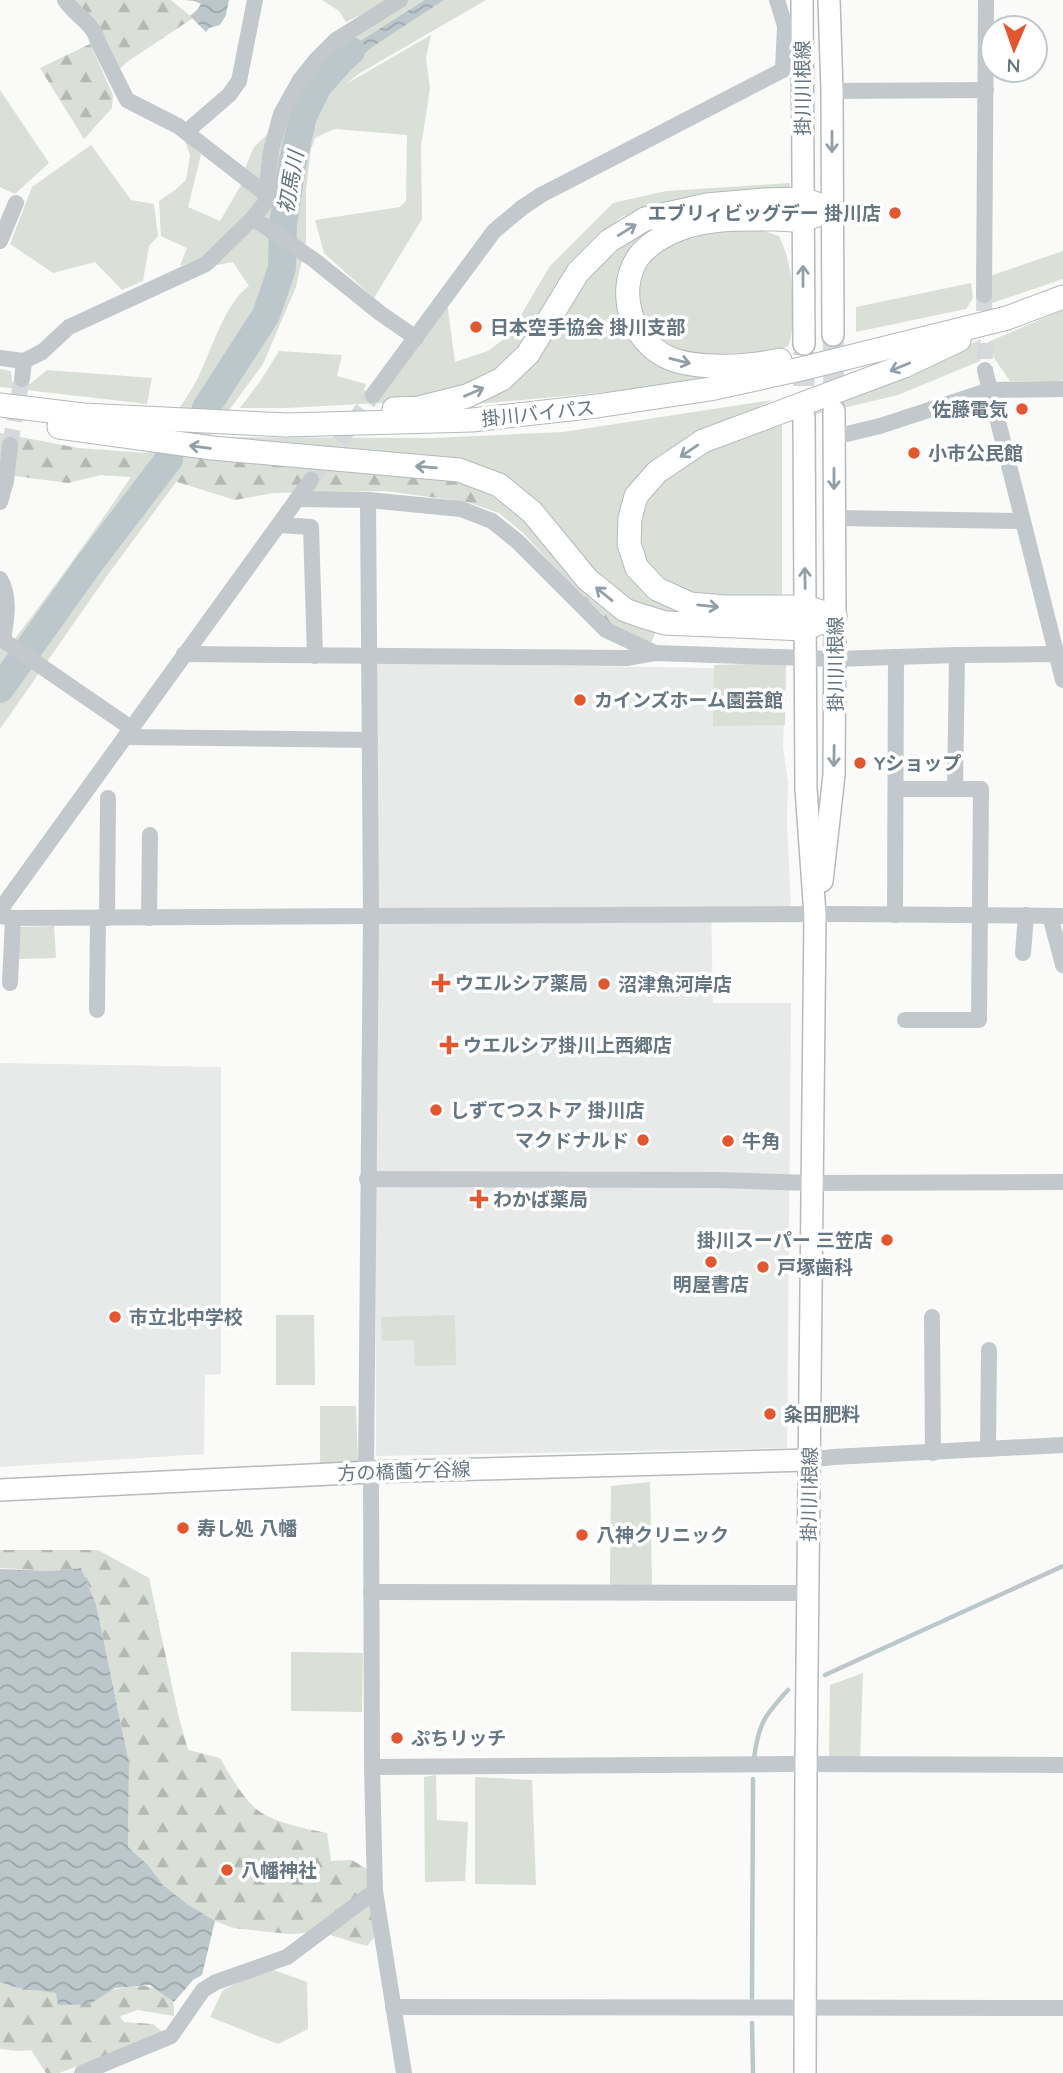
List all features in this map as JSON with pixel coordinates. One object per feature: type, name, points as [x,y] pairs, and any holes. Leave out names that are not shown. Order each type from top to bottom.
[{"type":"highway","points":[[213,422],[419,408],[467,396],[502,379],[528,354],[578,272],[609,241],[645,219],[707,205],[832,209]]},
{"type":"highway","points":[[803,209],[709,221],[671,232],[645,250],[636,260],[627,284],[627,300],[634,326],[642,338],[668,358],[714,366],[772,362],[901,334],[1007,318]]},
{"type":"highway","name":"掛川バイパス","points":[[0,405],[83,415],[286,425],[447,421],[597,407],[710,389],[801,369],[1007,318],[1063,297]]},
{"type":"highway","points":[[805,618],[690,604],[657,589],[637,568],[629,544],[629,518],[636,496],[657,472],[703,441],[904,366],[1007,318]]},
{"type":"highway","points":[[0,418],[212,448],[459,470],[499,485],[532,512],[587,579],[625,610],[665,623],[835,616]]},
{"type":"main road","name":"掛川川根線","points":[[802,0],[804,344]]},
{"type":"main road","name":"掛川川根線","points":[[829,0],[833,335]]},
{"type":"main road","name":"掛川川根線","points":[[815,915],[822,882],[834,775],[834,411]]},
{"type":"main road","name":"掛川川根線","points":[[804,417],[806,789],[815,915],[805,2073]]},
{"type":"main road","name":"方の橋薗ケ谷線","points":[[0,1490],[368,1472],[809,1460]]},
{"type":"street","points":[[65,0],[96,32],[98,42],[127,100],[178,126],[266,194]]},
{"type":"street","points":[[186,132],[229,95],[239,81],[255,0]]},
{"type":"street","points":[[0,358],[24,361],[42,352],[69,327],[206,264],[258,222],[265,203],[271,151],[281,114],[300,79],[336,40],[400,0]]},
{"type":"street","points":[[373,395],[494,231],[523,207],[541,195],[783,69],[785,26],[777,0]]},
{"type":"street","points":[[984,295],[986,0]]},
{"type":"street","points":[[832,91],[986,90]]},
{"type":"street","points":[[0,241],[16,203]]},
{"type":"street","points":[[258,222],[314,260],[416,338]]},
{"type":"street","points":[[22,379],[24,361]]},
{"type":"street","points":[[985,370],[1023,521],[1057,632],[1056,654],[1063,680]]},
{"type":"street","points":[[834,437],[880,426],[990,390],[1063,389]]},
{"type":"street","points":[[0,502],[6,481],[10,445]]},
{"type":"street","points":[[10,983],[4,915],[128,733],[311,480]]},
{"type":"street","points":[[297,499],[368,500],[461,509],[492,521],[517,541],[606,630],[655,653]]},
{"type":"street","points":[[368,500],[371,916],[367,1179],[372,1767],[375,1891],[404,2073]]},
{"type":"street","points":[[834,518],[1023,521]]},
{"type":"street","points":[[279,525],[311,527],[315,656]]},
{"type":"street","points":[[0,579],[4,586],[7,606],[5,645],[42,666],[128,733],[370,740]]},
{"type":"street","points":[[184,654],[628,658],[655,653],[835,659],[1056,654]]},
{"type":"street","points":[[955,789],[957,655]]},
{"type":"street","points":[[895,915],[896,657]]},
{"type":"street","points":[[896,789],[981,789],[979,1020],[905,1020]]},
{"type":"street","points":[[97,1010],[108,798]]},
{"type":"street","points":[[149,918],[150,835]]},
{"type":"street","points":[[4,915],[102,918],[1057,916],[1063,965]]},
{"type":"street","points":[[1023,953],[1026,915]]},
{"type":"street","points":[[367,1179],[1063,1182]]},
{"type":"street","points":[[932,1317],[933,1453]]},
{"type":"street","points":[[988,1449],[989,1350]]},
{"type":"street","points":[[809,1460],[1063,1445]]},
{"type":"street","points":[[371,1592],[808,1593]]},
{"type":"street","points":[[372,1767],[1063,1765]]},
{"type":"street","points":[[82,2073],[171,2036],[203,1990],[216,1982],[287,1957],[375,1891]]},
{"type":"street","points":[[393,2007],[1063,2008]]},
{"type":"shaded area","points":[[374,663],[786,669],[783,747],[788,782],[791,910],[711,910],[713,1003],[791,1003],[787,1448],[376,1456]]},
{"type":"shaded area","points":[[0,1063],[221,1067],[221,1374],[205,1375],[204,1454],[0,1467]]},
{"type":"green space","points":[[65,0],[171,0],[193,18],[115,73]]},
{"type":"green space","points":[[322,0],[386,2],[346,22],[339,11]]},
{"type":"green space","points":[[407,0],[486,0],[360,73],[346,84],[431,35],[426,58],[430,88],[421,147],[422,219],[374,298],[324,253],[315,220],[400,207],[406,201],[407,135],[334,129],[315,138],[306,190],[306,242],[296,287],[263,364],[104,580],[0,729],[0,584],[7,649],[79,552],[180,407],[198,378],[226,315],[249,286],[233,262],[196,269],[203,259],[180,266],[187,248],[161,236],[159,201],[186,180],[190,155],[184,138],[201,155],[188,207],[220,221],[245,178],[243,173],[254,147],[273,129],[313,71],[333,49]]},
{"type":"green space","points":[[90,44],[113,95],[112,108],[84,139],[40,68]]},
{"type":"green space","points":[[0,90],[49,163],[15,194],[0,187]]},
{"type":"green space","points":[[91,145],[131,200],[154,204],[158,236],[149,246],[143,281],[122,290],[95,262],[53,273],[10,244],[32,187]]},
{"type":"green space","points":[[790,183],[790,193],[770,191],[622,216],[607,230],[526,342],[479,381],[399,402],[240,408],[279,351],[342,355],[337,376],[366,384],[364,390],[375,398],[447,302],[455,362],[488,351],[509,335],[550,266],[613,203],[666,191]]},
{"type":"green space","points":[[737,227],[779,236],[783,245],[789,264],[792,293],[792,330],[788,346],[769,351],[702,355],[685,354],[668,348],[653,336],[640,309],[642,268],[663,248],[682,238]]},
{"type":"green space","points":[[657,229],[624,326],[709,377],[630,390],[466,405],[580,285],[631,238]]},
{"type":"green space","points":[[1063,251],[1063,279],[992,303],[990,276]]},
{"type":"green space","points":[[971,283],[973,298],[966,309],[856,332],[856,307]]},
{"type":"green space","points":[[1063,310],[1063,380],[1010,381],[994,358],[988,342]]},
{"type":"green space","points":[[981,339],[980,361],[898,395],[788,421],[914,370]]},
{"type":"green space","points":[[0,369],[11,371],[12,382],[30,384],[47,370],[152,378],[147,404],[0,387]]},
{"type":"green space","points":[[773,400],[722,426],[641,482],[629,572],[716,615],[667,616],[628,600],[603,581],[493,475],[216,437],[432,438],[563,432]]},
{"type":"green space","points":[[782,424],[782,594],[704,598],[675,591],[664,585],[639,556],[642,504],[656,484],[690,455],[735,437]]},
{"type":"green space","points":[[0,433],[78,448],[444,475],[478,487],[514,510],[588,594],[656,631],[651,643],[604,621],[523,533],[499,513],[467,502],[385,491],[274,493],[235,500],[171,480],[101,475],[68,483],[0,474]]},
{"type":"green space","points":[[786,663],[785,725],[713,726],[714,665]]},
{"type":"green space","points":[[54,926],[56,958],[15,959],[15,927]]},
{"type":"green space","points":[[276,1315],[314,1315],[315,1385],[276,1385]]},
{"type":"green space","points":[[455,1315],[456,1365],[415,1366],[414,1340],[382,1341],[381,1317]]},
{"type":"green space","points":[[320,1406],[356,1406],[358,1461],[353,1465],[320,1466]]},
{"type":"green space","points":[[650,1482],[652,1586],[610,1585],[611,1486]]},
{"type":"green space","points":[[0,1550],[98,1550],[149,1578],[188,1750],[220,1758],[245,1797],[262,1813],[289,1824],[327,1833],[331,1861],[352,1860],[375,1874],[377,1934],[367,1946],[320,1932],[289,1934],[233,1928],[215,1921],[187,1904],[163,1885],[148,1865],[128,1847],[129,1763],[96,1604],[81,1568],[52,1571],[0,1568]]},
{"type":"green space","points":[[291,1652],[363,1653],[362,1712],[291,1711]]},
{"type":"green space","points":[[863,1673],[860,1760],[829,1760],[830,1685]]},
{"type":"green space","points":[[436,1775],[437,1820],[468,1822],[465,1881],[425,1882],[424,1777]]},
{"type":"green space","points":[[475,1777],[532,1780],[536,1885],[475,1884]]},
{"type":"green space","points":[[268,1968],[307,1982],[308,2029],[278,2044],[210,2017],[223,1990]]},
{"type":"green space","points":[[0,1976],[96,1993],[127,1987],[154,1988],[171,1997],[174,2016],[138,2010],[120,2016],[124,2022],[153,2024],[165,2034],[59,2073],[46,2073],[31,2050],[0,2049]]},
{"type":"water","points":[[184,0],[229,0],[226,15],[220,25],[209,28],[206,32],[190,16],[201,4]]},
{"type":"water","points":[[425,0],[444,0],[375,45],[332,79],[318,74],[346,50]]},
{"type":"water","points":[[81,1568],[96,1604],[129,1763],[128,1847],[148,1865],[163,1885],[215,1921],[202,1975],[193,1980],[174,2002],[150,1985],[115,1988],[90,2004],[58,2005],[56,1993],[0,1982],[0,1569],[52,1571]]},
{"type":"waterway","name":"初馬川","points":[[206,408],[266,315],[282,268],[283,224],[303,116],[318,86],[351,51]]},
{"type":"waterway","name":"初馬川","points":[[0,689],[89,564],[169,459]]},
{"type":"waterway","points":[[825,1675],[1063,1566]]},
{"type":"waterway","points":[[754,1759],[764,1721],[788,1690]]},
{"type":"waterway","points":[[752,1998],[753,1779]]},
{"type":"waterway","points":[[752,2023],[753,2073]]},
{"type":"tunnel","points":[[984,295],[985,370]]},
{"type":"tunnel","points":[[833,335],[834,406]]},
{"type":"tunnel","points":[[804,352],[804,417]]},
{"type":"tunnel","points":[[10,445],[22,379]]},
{"type":"tunnel","points":[[311,480],[373,395]]},
{"type":"place","name":"エブリィビッグデー 掛川店","points":[[895,213]]},
{"type":"place","name":"日本空手協会 掛川支部","points":[[476,327]]},
{"type":"place","name":"佐藤電気","points":[[1022,409]]},
{"type":"place","name":"小市公民館","points":[[914,453]]},
{"type":"place","name":"カインズホーム園芸館","points":[[580,700]]},
{"type":"place","name":"Yショップ","points":[[860,763]]},
{"type":"place","name":"ウエルシア薬局","points":[[441,983]]},
{"type":"place","name":"沼津魚河岸店","points":[[604,984]]},
{"type":"place","name":"ウエルシア掛川上西郷店","points":[[449,1045]]},
{"type":"place","name":"しずてつストア 掛川店","points":[[436,1110]]},
{"type":"place","name":"マクドナルド","points":[[643,1140]]},
{"type":"place","name":"牛角","points":[[728,1141]]},
{"type":"place","name":"わかば薬局","points":[[479,1199]]},
{"type":"place","name":"掛川スーパー 三笠店","points":[[887,1240]]},
{"type":"place","name":"明屋書店","points":[[711,1262]]},
{"type":"place","name":"戸塚歯科","points":[[763,1267]]},
{"type":"place","name":"市立北中学校","points":[[115,1317]]},
{"type":"place","name":"粂田肥料","points":[[770,1414]]},
{"type":"place","name":"寿し処 八幡","points":[[183,1528]]},
{"type":"place","name":"八神クリニック","points":[[582,1535]]},
{"type":"place","name":"ぷちリッチ","points":[[397,1738]]},
{"type":"place","name":"八幡神社","points":[[227,1870]]}]
